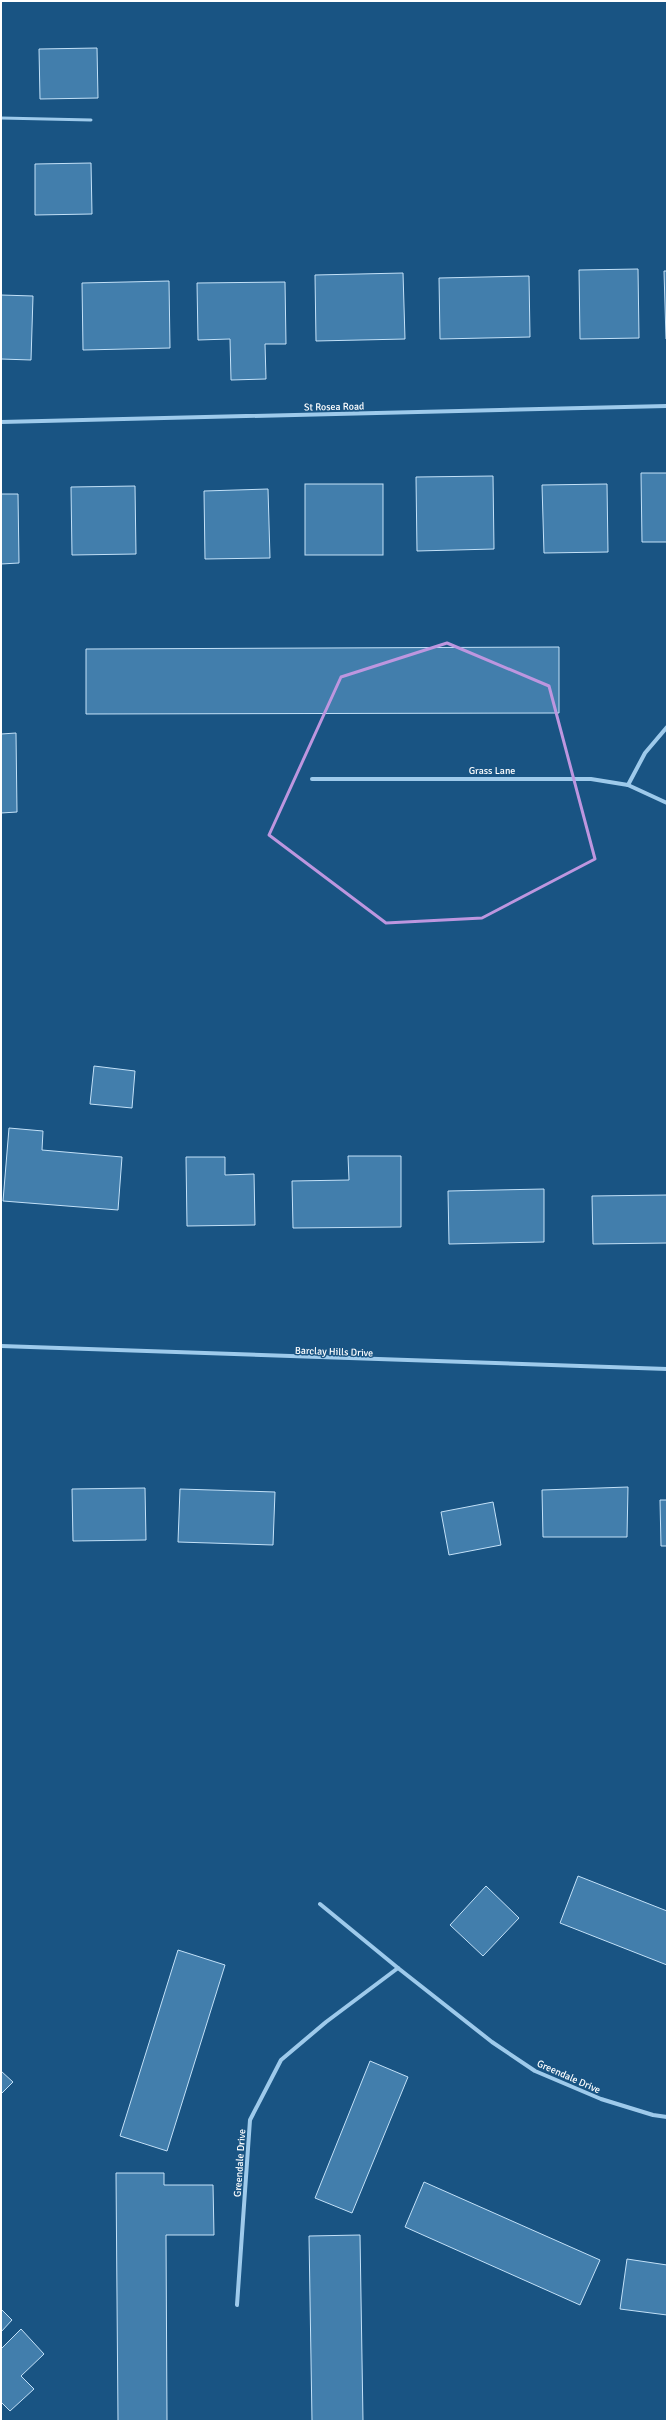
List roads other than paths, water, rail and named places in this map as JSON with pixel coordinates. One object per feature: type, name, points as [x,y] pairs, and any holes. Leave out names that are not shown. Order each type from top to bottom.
[{"type":"street","name":"St Rosea Road","points":[[1,422],[667,406]]},
{"type":"street","points":[[628,785],[645,753],[667,727]]},
{"type":"street","name":"Grass Lane","points":[[312,779],[591,779],[628,785],[667,803]]},
{"type":"street","name":"Barclay Hills Drive","points":[[1,1346],[667,1369]]},
{"type":"street","name":"Greendale Drive","points":[[320,1904],[492,2042],[536,2071],[601,2099],[653,2115],[667,2117]]},
{"type":"street","name":"Greendale Drive","points":[[237,2304],[250,2120],[281,2060],[326,2022],[398,1968]]},
{"type":"lane","points":[[1,118],[91,120]]}]
